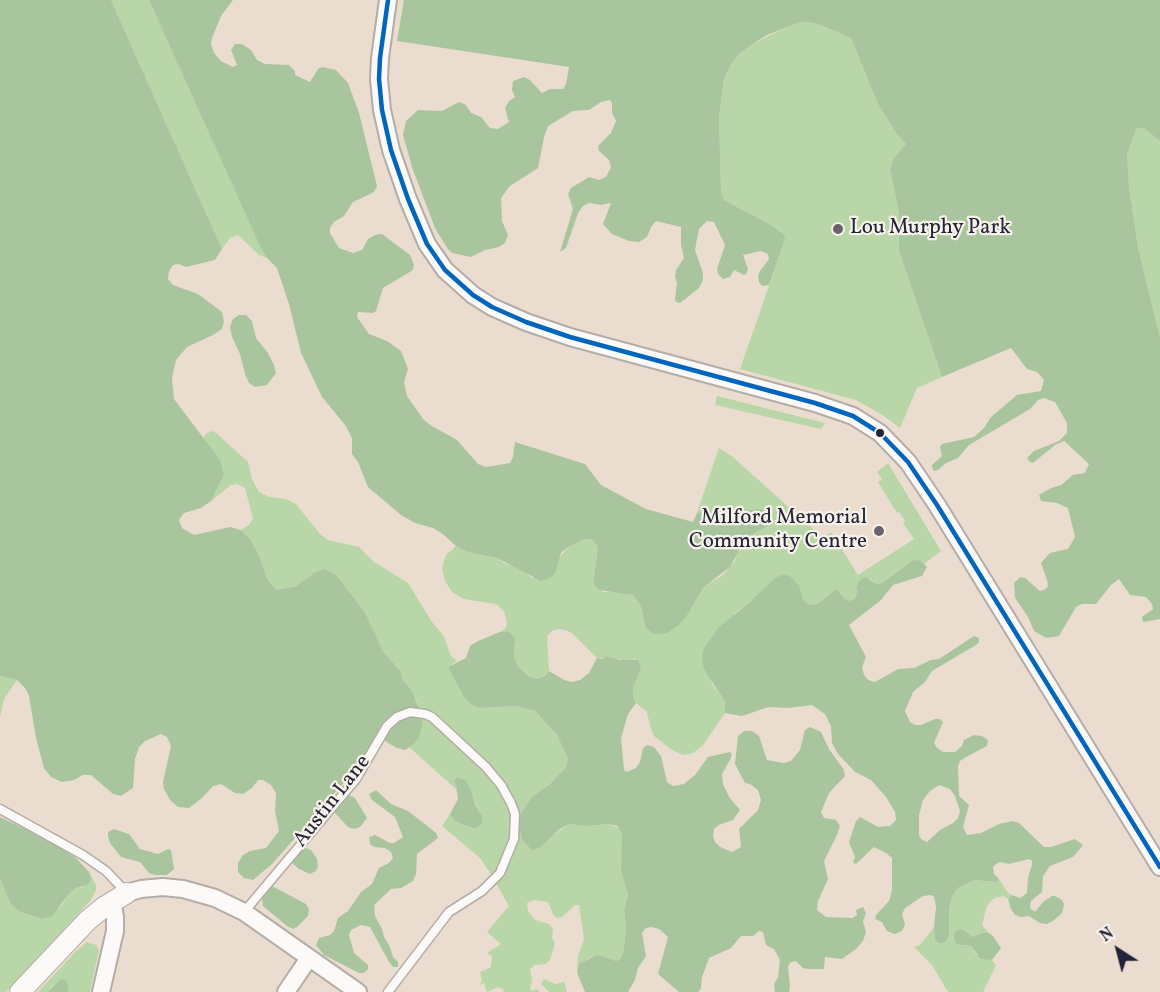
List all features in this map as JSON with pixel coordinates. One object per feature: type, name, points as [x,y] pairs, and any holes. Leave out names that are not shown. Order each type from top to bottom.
[{"type":"street","points":[[388,0],[379,79],[383,118],[408,199],[427,244],[445,270],[492,307],[526,322],[570,337],[815,403],[853,416],[884,435],[908,462],[937,505],[1160,867]]},
{"type":"street","points":[[20,992],[76,931],[120,897],[151,887],[183,889],[215,898],[244,912],[358,992]]},
{"type":"street","points":[[101,992],[120,897]]},
{"type":"street","points":[[286,992],[309,958]]},
{"type":"lane","name":"Austin Lane","points":[[244,912],[356,779],[387,726],[397,717],[410,712],[432,717],[486,767],[501,785],[514,814],[514,840],[500,873],[482,891],[448,912],[388,992]]},
{"type":"lane","points":[[0,809],[83,855],[106,871],[120,897]]},
{"type":"green space","points":[[0,0],[111,0],[222,249],[215,260],[186,267],[179,264],[173,265],[169,271],[168,279],[173,285],[198,294],[222,312],[224,322],[222,329],[187,347],[176,360],[172,378],[174,399],[220,460],[224,475],[211,501],[201,508],[184,513],[179,520],[182,528],[194,535],[230,527],[241,530],[250,539],[267,578],[276,590],[296,586],[314,573],[325,569],[336,575],[365,612],[383,651],[401,672],[402,679],[412,691],[422,715],[419,737],[414,744],[405,750],[383,740],[376,740],[354,771],[272,864],[253,880],[244,878],[238,872],[238,863],[243,855],[250,851],[266,848],[279,831],[275,811],[276,793],[271,785],[258,780],[243,794],[235,793],[221,784],[213,786],[189,808],[178,807],[170,800],[164,789],[163,782],[171,746],[167,737],[161,734],[145,741],[139,747],[135,759],[133,788],[121,796],[113,794],[91,775],[83,775],[74,780],[62,782],[51,777],[44,768],[26,689],[17,680],[0,676]]},
{"type":"green space","points":[[111,0],[149,0],[267,258],[259,255],[238,235],[230,238],[222,249]]},
{"type":"green space","points":[[149,0],[233,0],[221,16],[212,38],[214,53],[221,61],[233,67],[237,65],[231,50],[235,44],[242,44],[251,50],[257,60],[265,64],[289,65],[295,71],[295,75],[310,82],[318,69],[322,67],[336,70],[348,83],[359,113],[377,186],[374,192],[353,202],[344,216],[334,222],[330,233],[339,248],[353,253],[362,250],[368,239],[382,234],[410,255],[414,265],[413,270],[383,288],[376,311],[373,313],[358,312],[357,317],[369,334],[387,341],[401,351],[408,369],[404,382],[407,396],[424,420],[457,440],[478,464],[486,467],[510,463],[515,442],[585,464],[601,485],[646,509],[693,522],[697,513],[757,509],[765,511],[771,518],[768,526],[749,536],[740,545],[730,567],[704,587],[679,625],[667,633],[654,634],[645,627],[641,606],[633,595],[599,590],[593,583],[598,547],[592,539],[585,539],[568,547],[561,553],[555,573],[550,578],[541,581],[497,558],[468,552],[456,546],[433,528],[415,523],[401,515],[368,487],[358,462],[352,454],[352,438],[346,426],[322,397],[301,353],[277,268],[261,248]]},
{"type":"green space","points":[[404,0],[1160,0],[1160,141],[1144,128],[1137,128],[1127,153],[1129,186],[1138,248],[1160,337],[1160,619],[1143,622],[1142,617],[1153,609],[1152,604],[1146,597],[1130,595],[1119,579],[1111,585],[1096,604],[1082,604],[1076,607],[1059,636],[1046,638],[1034,631],[1015,598],[1014,583],[1020,577],[1025,578],[1040,591],[1046,589],[1047,580],[1041,563],[1050,553],[1068,549],[1075,537],[1068,508],[1057,503],[1041,501],[1039,495],[1061,485],[1073,475],[1085,473],[1089,464],[1064,441],[1055,445],[1033,463],[1027,458],[1034,451],[1059,441],[1067,433],[1067,423],[1055,402],[1044,398],[1038,400],[1030,409],[969,445],[958,458],[946,463],[938,470],[934,471],[932,468],[932,465],[942,456],[940,447],[942,444],[974,437],[991,417],[1017,395],[1041,391],[1044,380],[1037,372],[1027,369],[1011,348],[942,377],[899,251],[899,213],[890,168],[894,158],[906,144],[896,133],[878,104],[851,38],[818,24],[797,23],[767,35],[751,45],[738,55],[730,66],[724,79],[719,116],[721,191],[724,200],[769,224],[783,234],[785,239],[769,285],[762,286],[759,282],[760,271],[769,259],[768,254],[761,251],[743,255],[748,269],[746,274],[734,270],[730,277],[723,279],[717,269],[725,245],[714,222],[707,221],[699,229],[695,250],[703,273],[703,280],[699,288],[680,303],[675,299],[677,282],[675,278],[676,270],[684,258],[681,227],[656,221],[647,237],[639,242],[629,241],[612,234],[603,224],[611,203],[601,205],[589,203],[583,206],[578,213],[566,248],[560,252],[573,209],[568,194],[571,188],[589,177],[599,180],[606,177],[611,167],[609,160],[599,151],[598,146],[611,133],[616,121],[610,100],[601,102],[589,110],[573,111],[548,126],[538,168],[510,186],[501,198],[502,221],[508,235],[505,243],[471,257],[452,253],[447,248],[435,228],[413,170],[403,135],[406,121],[418,110],[442,111],[459,102],[466,105],[471,113],[481,117],[490,128],[498,129],[509,122],[505,108],[515,97],[512,90],[513,81],[524,77],[542,93],[550,89],[563,89],[569,67],[397,41]]},
{"type":"green space","name":"Lou Murphy Park","points":[[807,22],[818,24],[851,38],[878,104],[896,133],[906,144],[894,158],[890,168],[899,213],[899,251],[942,377],[917,388],[900,428],[856,400],[740,369],[779,257],[769,224],[724,200],[721,191],[719,116],[724,79],[738,55],[751,45],[782,29]]},
{"type":"green space","points":[[1137,128],[1144,128],[1160,141],[1160,337],[1138,248],[1129,186],[1127,153]]},
{"type":"green space","points":[[239,315],[246,315],[252,321],[256,338],[274,365],[276,373],[267,385],[255,387],[249,383],[245,374],[230,327],[233,319]]},
{"type":"green space","points":[[717,396],[825,423],[821,429],[715,405]]},
{"type":"green space","points":[[211,431],[248,462],[252,479],[259,492],[296,504],[320,534],[328,540],[359,547],[374,562],[408,583],[432,622],[443,635],[451,656],[457,661],[448,667],[480,708],[515,706],[535,711],[557,735],[568,759],[566,767],[551,783],[533,796],[522,840],[533,850],[569,824],[586,826],[609,824],[620,829],[623,833],[621,871],[628,895],[624,909],[626,929],[623,954],[620,959],[615,961],[592,957],[580,963],[577,970],[578,956],[584,939],[579,905],[575,905],[562,917],[557,918],[548,902],[534,900],[527,903],[528,911],[535,920],[549,924],[553,929],[552,938],[555,943],[550,960],[546,964],[535,965],[530,969],[532,979],[530,989],[532,991],[537,989],[540,992],[504,992],[498,987],[487,992],[484,983],[480,985],[482,980],[480,972],[491,967],[492,956],[487,953],[501,944],[487,932],[509,906],[480,858],[442,826],[450,814],[459,823],[473,828],[482,816],[473,798],[455,784],[457,790],[409,747],[414,744],[422,715],[416,699],[402,679],[401,672],[383,651],[365,612],[336,575],[314,573],[296,586],[276,590],[267,578],[250,539],[241,530],[249,525],[253,518],[245,488],[237,484],[231,485],[211,501],[224,475],[203,439]]},
{"type":"green space","points":[[719,448],[733,457],[823,538],[831,532],[858,575],[914,539],[903,523],[905,521],[899,512],[897,513],[878,482],[882,479],[877,472],[888,463],[941,551],[924,564],[921,561],[905,566],[882,583],[877,584],[870,579],[856,587],[855,598],[849,601],[836,589],[817,604],[809,605],[803,600],[750,602],[734,614],[711,682],[725,702],[725,713],[703,745],[693,753],[683,755],[672,750],[654,736],[647,712],[636,703],[633,697],[633,688],[641,668],[635,659],[627,661],[597,658],[572,633],[558,629],[547,636],[549,671],[545,676],[537,679],[528,676],[518,666],[514,657],[515,647],[509,632],[500,632],[506,628],[504,611],[496,604],[464,599],[452,592],[445,581],[442,568],[446,555],[456,546],[468,552],[497,558],[522,570],[532,578],[560,557],[568,547],[585,539],[592,539],[598,547],[593,583],[603,592],[633,595],[641,606],[645,627],[693,605],[704,587],[723,575],[735,561],[740,545],[749,536],[768,526],[757,509],[697,513]]},
{"type":"green space","points":[[912,561],[921,561],[927,567],[922,576],[893,585],[881,600],[849,625],[866,657],[862,667],[864,675],[868,680],[875,682],[898,669],[914,668],[939,659],[974,636],[979,638],[976,645],[932,671],[925,682],[913,692],[905,711],[910,722],[915,725],[935,719],[943,722],[934,743],[943,752],[955,752],[962,746],[964,740],[974,735],[988,740],[987,746],[960,761],[958,766],[959,796],[969,805],[963,827],[967,835],[981,833],[999,824],[1013,821],[1019,823],[1044,847],[1075,839],[1083,845],[1073,857],[1050,866],[1043,876],[1042,892],[1031,901],[1030,908],[1035,912],[1052,896],[1062,900],[1064,905],[1062,913],[1047,924],[1040,923],[1029,916],[1015,915],[1008,899],[1012,895],[1020,898],[1027,893],[1028,877],[1032,865],[1029,859],[1009,864],[1000,862],[996,864],[993,867],[994,874],[999,879],[996,882],[974,880],[958,888],[952,896],[949,910],[949,933],[947,940],[943,943],[938,943],[935,939],[936,907],[934,897],[931,895],[923,896],[905,908],[902,914],[905,925],[902,931],[895,934],[887,931],[882,922],[875,919],[889,901],[892,890],[892,858],[874,847],[856,864],[853,862],[855,857],[849,842],[856,821],[860,817],[878,827],[890,826],[896,820],[895,812],[886,797],[871,780],[855,772],[838,754],[832,743],[831,726],[825,714],[812,705],[788,708],[769,707],[742,716],[725,713],[725,702],[704,669],[702,659],[704,648],[719,627],[775,578],[785,574],[791,577],[799,586],[803,600],[809,605],[817,604],[836,589],[849,601],[855,598],[856,587],[860,580],[865,577],[877,584],[882,583]],"holes":[[[939,785],[950,789],[960,811],[958,818],[927,842],[921,839],[919,815],[923,800]]]},
{"type":"green space","points":[[500,632],[509,632],[515,638],[514,657],[518,666],[528,676],[537,679],[545,676],[549,671],[564,680],[572,682],[580,680],[589,673],[597,658],[602,659],[607,656],[620,660],[638,660],[641,668],[633,688],[636,703],[628,714],[621,738],[624,770],[627,772],[636,768],[643,748],[647,745],[654,747],[661,756],[667,782],[673,786],[684,784],[695,775],[708,757],[730,752],[732,754],[730,760],[722,774],[723,784],[729,797],[740,810],[733,820],[714,829],[713,836],[720,847],[732,852],[741,847],[739,829],[758,810],[761,800],[758,790],[745,783],[735,764],[738,736],[744,731],[752,731],[759,736],[767,760],[783,763],[791,761],[800,750],[805,730],[810,727],[821,732],[829,749],[844,770],[845,776],[829,793],[821,812],[824,818],[836,820],[840,826],[824,861],[828,879],[818,901],[817,910],[826,917],[852,918],[857,915],[856,910],[863,907],[866,913],[863,921],[866,932],[863,941],[842,959],[825,957],[824,969],[803,968],[796,961],[791,962],[788,966],[789,992],[775,992],[774,984],[778,977],[780,960],[774,949],[766,945],[763,932],[759,931],[753,936],[741,936],[731,948],[709,958],[702,977],[701,989],[698,992],[679,992],[658,974],[668,937],[659,929],[651,927],[646,928],[642,933],[646,956],[628,992],[585,992],[577,970],[580,963],[598,955],[616,961],[623,954],[626,929],[624,909],[628,895],[621,871],[622,833],[617,826],[609,824],[586,826],[569,824],[539,848],[532,850],[522,840],[520,815],[533,796],[551,783],[566,767],[568,759],[557,735],[535,711],[515,706],[480,708],[471,704],[463,695],[448,667],[466,658],[470,646]]},
{"type":"green space","points":[[0,676],[17,680],[4,699],[0,717]]},
{"type":"green space","points":[[457,777],[465,780],[482,816],[482,823],[478,827],[473,828],[459,823],[450,814],[458,799],[455,780]]},
{"type":"green space","points":[[376,790],[391,804],[408,811],[430,828],[438,838],[417,854],[416,874],[413,881],[401,888],[391,889],[374,905],[375,916],[393,957],[398,962],[398,967],[393,967],[389,962],[370,927],[361,925],[351,930],[349,935],[354,953],[368,965],[364,973],[359,973],[324,955],[316,945],[319,938],[330,935],[334,931],[338,918],[348,911],[361,892],[372,884],[379,868],[393,858],[391,852],[385,848],[374,847],[370,844],[369,837],[375,835],[394,843],[403,837],[395,817],[372,800],[369,794]]},
{"type":"green space","points":[[349,795],[355,798],[367,818],[360,827],[354,829],[348,827],[334,812],[335,808]]},
{"type":"green space","points":[[0,817],[46,839],[76,858],[89,872],[91,878],[88,885],[76,888],[69,894],[52,916],[42,919],[18,911],[11,904],[0,879]]},
{"type":"green space","points":[[114,829],[129,834],[140,849],[158,854],[168,849],[171,850],[174,869],[167,875],[155,875],[149,873],[140,862],[121,857],[110,843],[108,836],[108,832]]},
{"type":"green space","points":[[302,848],[311,850],[317,859],[316,871],[310,874],[292,863],[292,858]]},
{"type":"green space","points":[[89,872],[96,885],[90,901],[6,992],[0,992],[0,879],[11,904],[18,911],[42,919],[62,905],[76,888],[84,887],[90,875]]},
{"type":"green space","points":[[999,879],[1008,893],[1012,895],[1008,899],[1004,896],[994,898],[987,906],[982,925],[989,933],[973,937],[965,932],[962,945],[971,946],[976,954],[992,960],[996,965],[983,992],[948,992],[932,965],[914,947],[920,945],[934,927],[935,939],[949,933],[949,910],[952,896],[958,888],[974,880],[996,882]]},
{"type":"green space","points":[[272,886],[306,904],[309,909],[308,916],[297,927],[293,929],[287,926],[263,906],[262,897]]},
{"type":"green space","points":[[961,929],[973,937],[989,933],[1001,948],[992,960],[981,959],[971,946],[956,944],[954,935],[957,930]]},
{"type":"green space","points":[[87,942],[96,945],[99,950],[90,992],[68,992],[68,984],[53,985],[47,992],[38,992],[76,951]]},
{"type":"green space","points":[[61,979],[68,984],[68,992],[47,992]]},
{"type":"green space","points":[[544,979],[555,984],[564,982],[567,992],[549,992],[541,984]]},
{"type":"transit line","points":[[388,0],[380,58],[379,79],[382,110],[391,150],[408,199],[427,244],[445,270],[473,295],[492,307],[526,322],[570,337],[815,403],[853,416],[880,433],[908,462],[937,505],[1160,867]]},
{"type":"place","name":"Lou Murphy Park","points":[[838,229]]},
{"type":"place","name":"Milford Memorial Community Centre","points":[[879,531]]}]
